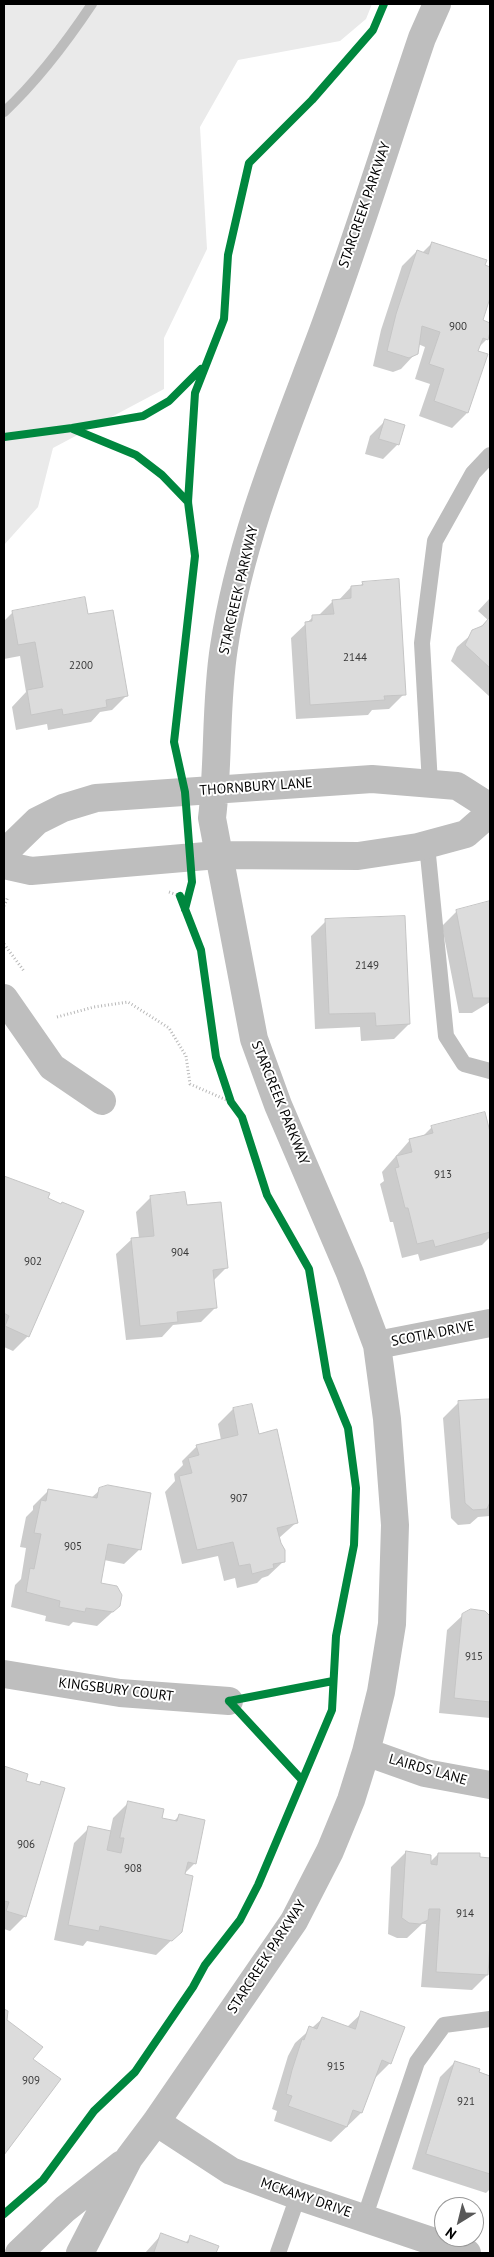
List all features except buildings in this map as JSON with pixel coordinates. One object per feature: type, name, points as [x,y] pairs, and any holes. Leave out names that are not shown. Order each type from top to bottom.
[{"type":"street","name":"STARCREEK PARKWAY","points":[[80,2253],[129,2158],[156,2122],[294,1921],[330,1851],[351,1800],[366,1752],[381,1692],[392,1624],[395,1525],[387,1419],[377,1345],[350,1272],[278,1105],[254,1039],[212,818],[216,789],[218,714],[224,647],[251,532],[270,468],[320,338],[422,38],[437,4]]},
{"type":"street","name":"THORNBURY LANE","points":[[4,854],[37,821],[63,808],[96,798],[372,779],[457,786],[490,807]]},
{"type":"street","points":[[4,865],[31,871],[218,855],[358,856],[427,845],[466,834],[490,813]]},
{"type":"street","points":[[4,998],[52,1067],[102,1101]]},
{"type":"street","name":"SCOTIA DRIVE","points":[[377,1345],[490,1323]]},
{"type":"street","name":"KINGSBURY COURT","points":[[4,1674],[120,1692],[229,1701]]},
{"type":"street","name":"LAIRDS LANE","points":[[366,1752],[425,1773],[490,1786]]},
{"type":"street","name":"MCKAMY DRIVE","points":[[156,2122],[231,2171],[364,2219],[467,2253]]},
{"type":"street","name":"STARCREEK PARKWAY","points":[[19,2253],[65,2209],[129,2158]]},
{"type":"lane","points":[[430,784],[422,642],[435,541],[473,473],[490,455]]},
{"type":"lane","points":[[427,845],[446,1036],[464,1064],[490,1071]]},
{"type":"lane","points":[[364,2219],[417,2062],[444,2025],[490,2019]]},
{"type":"lane","points":[[278,2253],[298,2196]]},
{"type":"path","points":[[183,899],[192,882],[190,858]]},
{"type":"path","points":[[4,944],[25,973]]},
{"type":"path","points":[[51,1010],[56,1017],[94,1007],[128,1002],[169,1028],[186,1056],[190,1084],[232,1102]]},
{"type":"path","points":[[228,1093],[237,1110]]},
{"type":"shaded area","points":[[4,4],[372,4],[366,19],[340,41],[238,60],[200,127],[207,249],[164,338],[164,389],[53,448],[38,507],[4,545]]},
{"type":"waterway","points":[[4,112],[51,61],[92,4]]},
{"type":"cycle path","points":[[185,909],[192,882],[185,792],[174,742],[195,556],[188,502],[195,393],[224,319],[228,255],[249,163],[312,100],[373,30],[384,4]]},
{"type":"cycle path","points":[[4,437],[143,416],[169,401],[201,369]]},
{"type":"cycle path","points":[[73,429],[136,455],[162,475],[188,502]]},
{"type":"cycle path","points":[[4,2214],[43,2180],[94,2111],[135,2072],[193,1987],[205,1965],[240,1920],[258,1885],[332,1710],[336,1636],[354,1545],[356,1488],[348,1428],[327,1377],[309,1269],[267,1195],[242,1117],[231,1102],[216,1057],[201,950],[180,896]]},
{"type":"cycle path","points":[[229,1701],[333,1681]]},
{"type":"cycle path","points":[[229,1701],[302,1780]]}]
